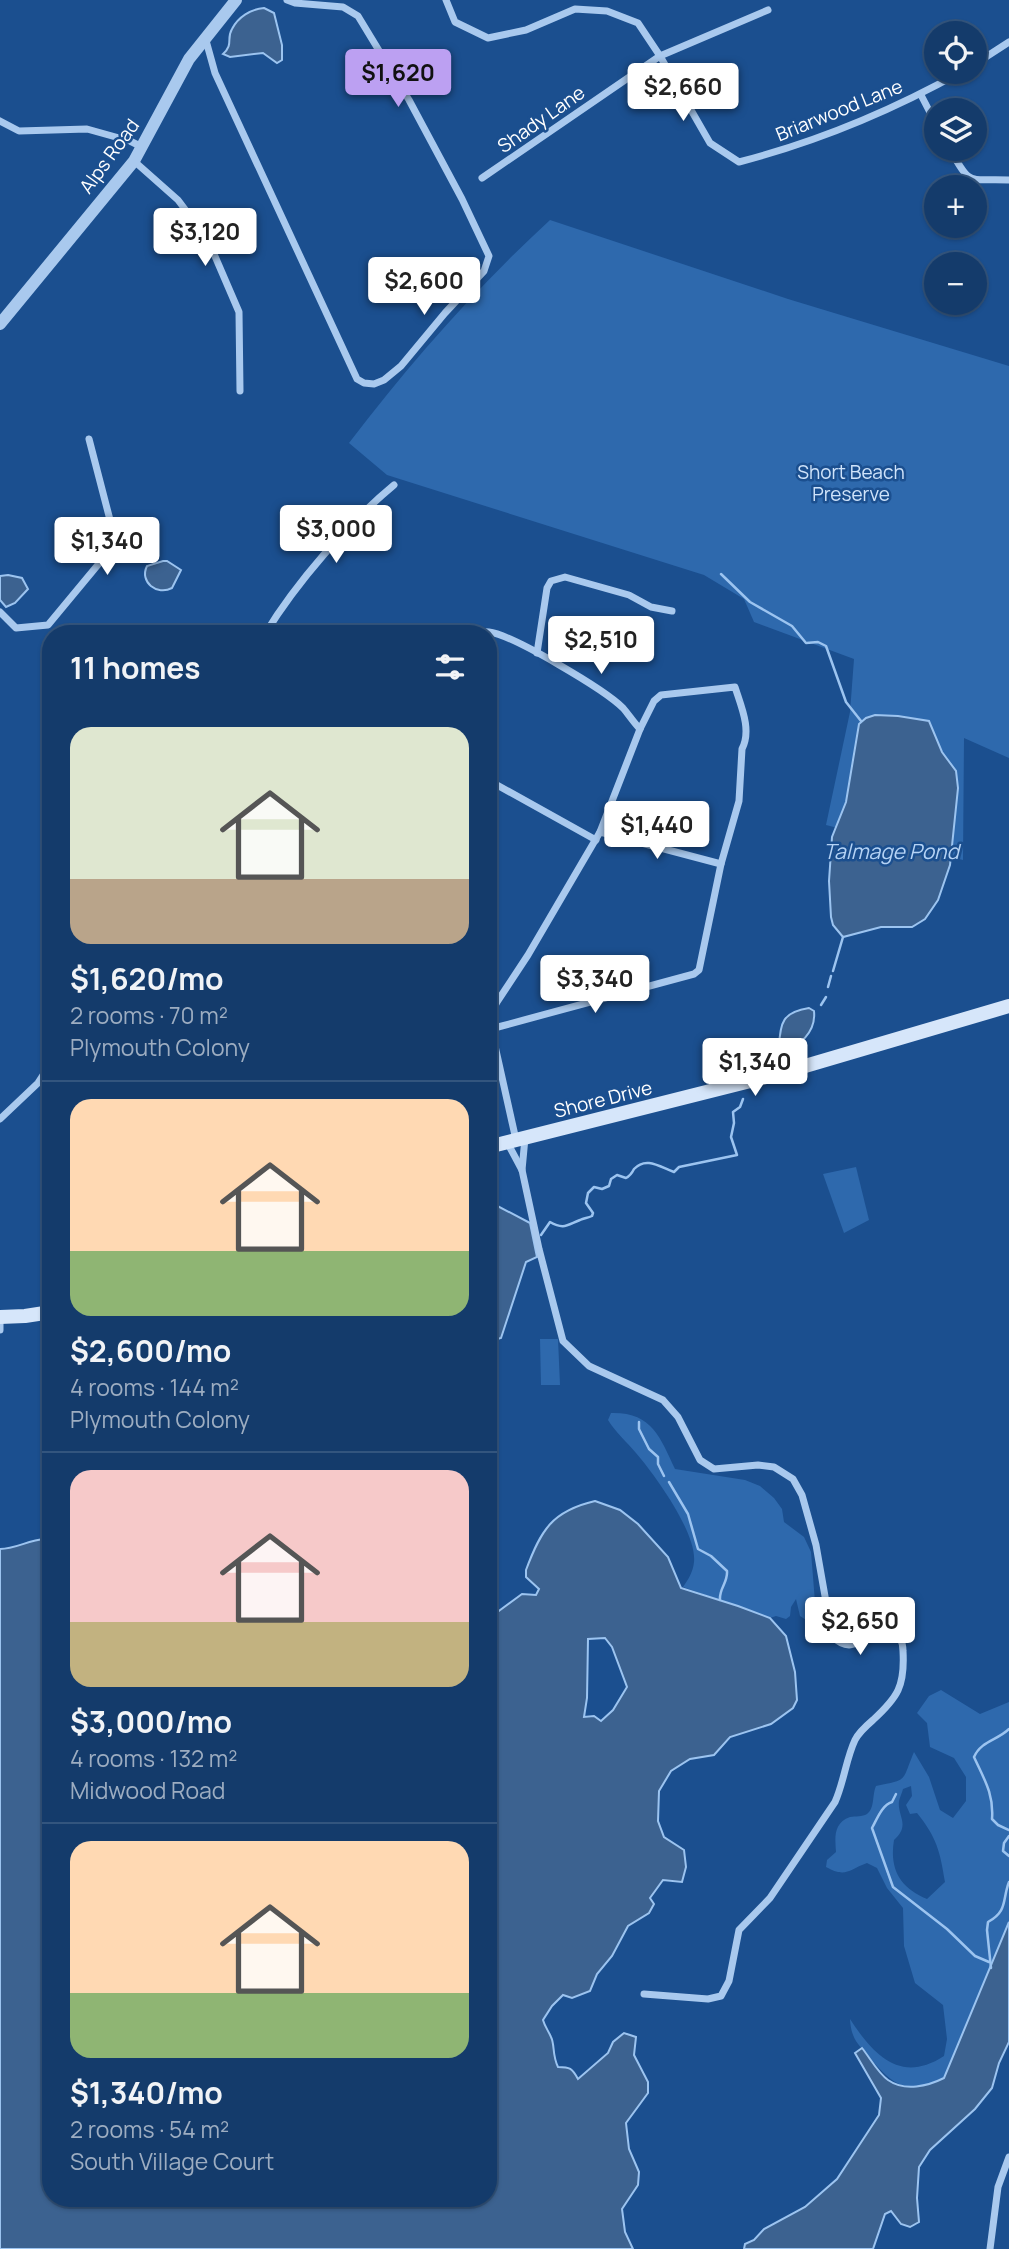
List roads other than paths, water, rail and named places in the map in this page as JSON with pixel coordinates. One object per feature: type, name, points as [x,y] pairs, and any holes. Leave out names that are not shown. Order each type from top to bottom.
[{"type":"main road","name":"Shore Drive","points":[[497,1145],[779,1074],[1009,1006]]},
{"type":"main road","points":[[0,1317],[42,1313]]},
{"type":"street","name":"Alps Road","points":[[0,324],[134,161],[189,59],[236,0]]},
{"type":"street","points":[[205,37],[215,73],[357,379],[374,384],[384,380],[401,366],[484,271],[489,256],[409,100],[359,16],[343,7],[287,0]]},
{"type":"street","name":"Briarwood Lane","points":[[446,0],[455,22],[488,38],[526,30],[575,9],[607,11],[638,23],[660,55],[710,143],[739,162],[789,149],[921,95],[940,84]]},
{"type":"street","name":"Shady Lane","points":[[482,178],[660,55],[768,10]]},
{"type":"street","points":[[987,57],[1009,43]]},
{"type":"street","points":[[921,95],[924,101]]},
{"type":"street","points":[[0,121],[19,131],[86,130],[130,141],[142,147]]},
{"type":"street","points":[[134,161],[178,200],[208,240],[239,312],[240,391]]},
{"type":"street","points":[[956,161],[963,174],[973,180],[1009,180]]},
{"type":"street","points":[[48,625],[116,543],[89,439]]},
{"type":"street","points":[[271,625],[296,589],[394,485]]},
{"type":"street","points":[[537,653],[547,588],[556,578],[565,577],[589,583],[629,595],[651,607],[672,611]]},
{"type":"street","points":[[0,612],[16,628],[42,626]]},
{"type":"street","points":[[497,634],[537,653],[609,697],[640,729]]},
{"type":"street","points":[[497,1002],[528,956],[596,840],[640,729],[654,701],[661,695],[736,687],[744,716],[746,742],[743,749],[739,801],[721,864],[699,970],[694,974],[497,1026]]},
{"type":"street","points":[[497,785],[596,840]]},
{"type":"street","points":[[600,832],[721,864]]},
{"type":"street","points":[[497,1061],[539,1249],[563,1341],[589,1366],[663,1400],[678,1417],[700,1460],[706,1466],[724,1470],[758,1465],[774,1467],[793,1479],[802,1495],[816,1545],[832,1636],[839,1643],[848,1645],[858,1643],[879,1631],[890,1630],[897,1633],[903,1646],[903,1677],[898,1696],[860,1731],[835,1802],[770,1898],[739,1930],[729,1981],[721,1996],[708,1999],[644,1994]]},
{"type":"street","points":[[0,1119],[25,1097],[42,1077]]},
{"type":"street","points":[[516,1140],[522,1170]]},
{"type":"street","points":[[0,1317],[0,1331]]},
{"type":"street","points":[[990,2249],[998,2187],[1009,2157]]},
{"type":"water","points":[[264,8],[274,13],[282,45],[282,60],[277,63],[263,53],[230,57],[223,54],[228,47],[230,33],[241,17]]},
{"type":"water","points":[[163,561],[181,570],[172,588],[166,590],[155,589],[145,577],[147,566]]},
{"type":"water","points":[[0,576],[22,578],[28,589],[15,603],[6,607],[0,600]]},
{"type":"water","name":"Talmage Pond","points":[[875,715],[929,721],[942,752],[956,771],[958,788],[950,865],[938,900],[925,919],[912,927],[881,927],[843,937],[833,925],[831,917],[829,881],[832,837],[846,802],[859,724]]},
{"type":"water","points":[[809,1008],[814,1011],[814,1018],[805,1038],[794,1046],[779,1047],[780,1031],[788,1016]]},
{"type":"water","points":[[497,1206],[530,1223],[537,1257],[526,1262],[501,1338],[497,1339]]},
{"type":"water","points":[[595,1501],[620,1510],[638,1524],[668,1557],[681,1588],[770,1618],[786,1636],[795,1672],[797,1700],[793,1708],[771,1724],[730,1737],[714,1755],[690,1759],[671,1771],[659,1791],[658,1821],[664,1837],[684,1850],[686,1867],[682,1882],[663,1880],[650,1898],[654,1904],[649,1913],[628,1926],[612,1956],[597,1974],[590,1991],[572,1998],[563,1995],[543,2020],[552,2040],[558,2067],[570,2069],[578,2079],[608,2053],[613,2042],[624,2033],[636,2037],[634,2055],[648,2082],[648,2093],[626,2123],[629,2149],[639,2172],[638,2185],[622,2209],[625,2232],[633,2249],[0,2249],[0,1549],[42,1540],[42,2207],[497,2207],[497,1612],[522,1594],[536,1595],[539,1589],[526,1577],[526,1570],[543,1533],[568,1510]],"holes":[[[605,1638],[612,1647],[627,1687],[613,1710],[601,1721],[594,1716],[584,1717],[588,1639]]]},
{"type":"water","points":[[1009,1922],[1009,2042],[999,2063],[992,2088],[975,2109],[930,2150],[919,2167],[919,2222],[910,2227],[901,2224],[891,2211],[885,2214],[873,2249],[744,2249],[745,2244],[754,2240],[764,2229],[805,2207],[837,2179],[879,2115],[881,2098],[855,2053],[862,2048],[884,2077],[902,2086],[924,2085],[944,2078]]},
{"type":"waterway","points":[[721,574],[750,602],[792,626],[806,643],[818,642],[826,646],[846,702],[861,721]]},
{"type":"waterway","points":[[833,971],[843,937]]},
{"type":"waterway","points":[[828,987],[831,976]]},
{"type":"waterway","points":[[821,1005],[826,997]]},
{"type":"waterway","points":[[541,1235],[550,1222],[565,1226],[592,1216],[593,1213],[586,1203],[588,1193],[594,1187],[602,1189],[609,1186],[611,1179],[617,1175],[626,1178],[643,1163],[674,1172],[679,1167],[737,1155],[731,1137],[733,1112],[740,1107],[743,1099]]},
{"type":"waterway","points":[[639,1422],[639,1429],[649,1449],[658,1457],[658,1464],[664,1476]]},
{"type":"waterway","points":[[669,1482],[688,1514],[698,1549],[711,1556],[727,1571],[720,1600]]},
{"type":"waterway","points":[[1009,1729],[981,1747],[974,1757],[990,1794],[992,1819],[1009,1830]]},
{"type":"waterway","points":[[896,1794],[872,1828],[893,1887],[947,1929],[975,1956],[989,1962]]},
{"type":"waterway","points":[[1009,1836],[1003,1851],[1009,1856]]},
{"type":"waterway","points":[[991,1968],[988,1922],[1002,1909],[1009,1882]]},
{"type":"park label","name":"Short Beach Preserve","points":[[851,483]]}]
